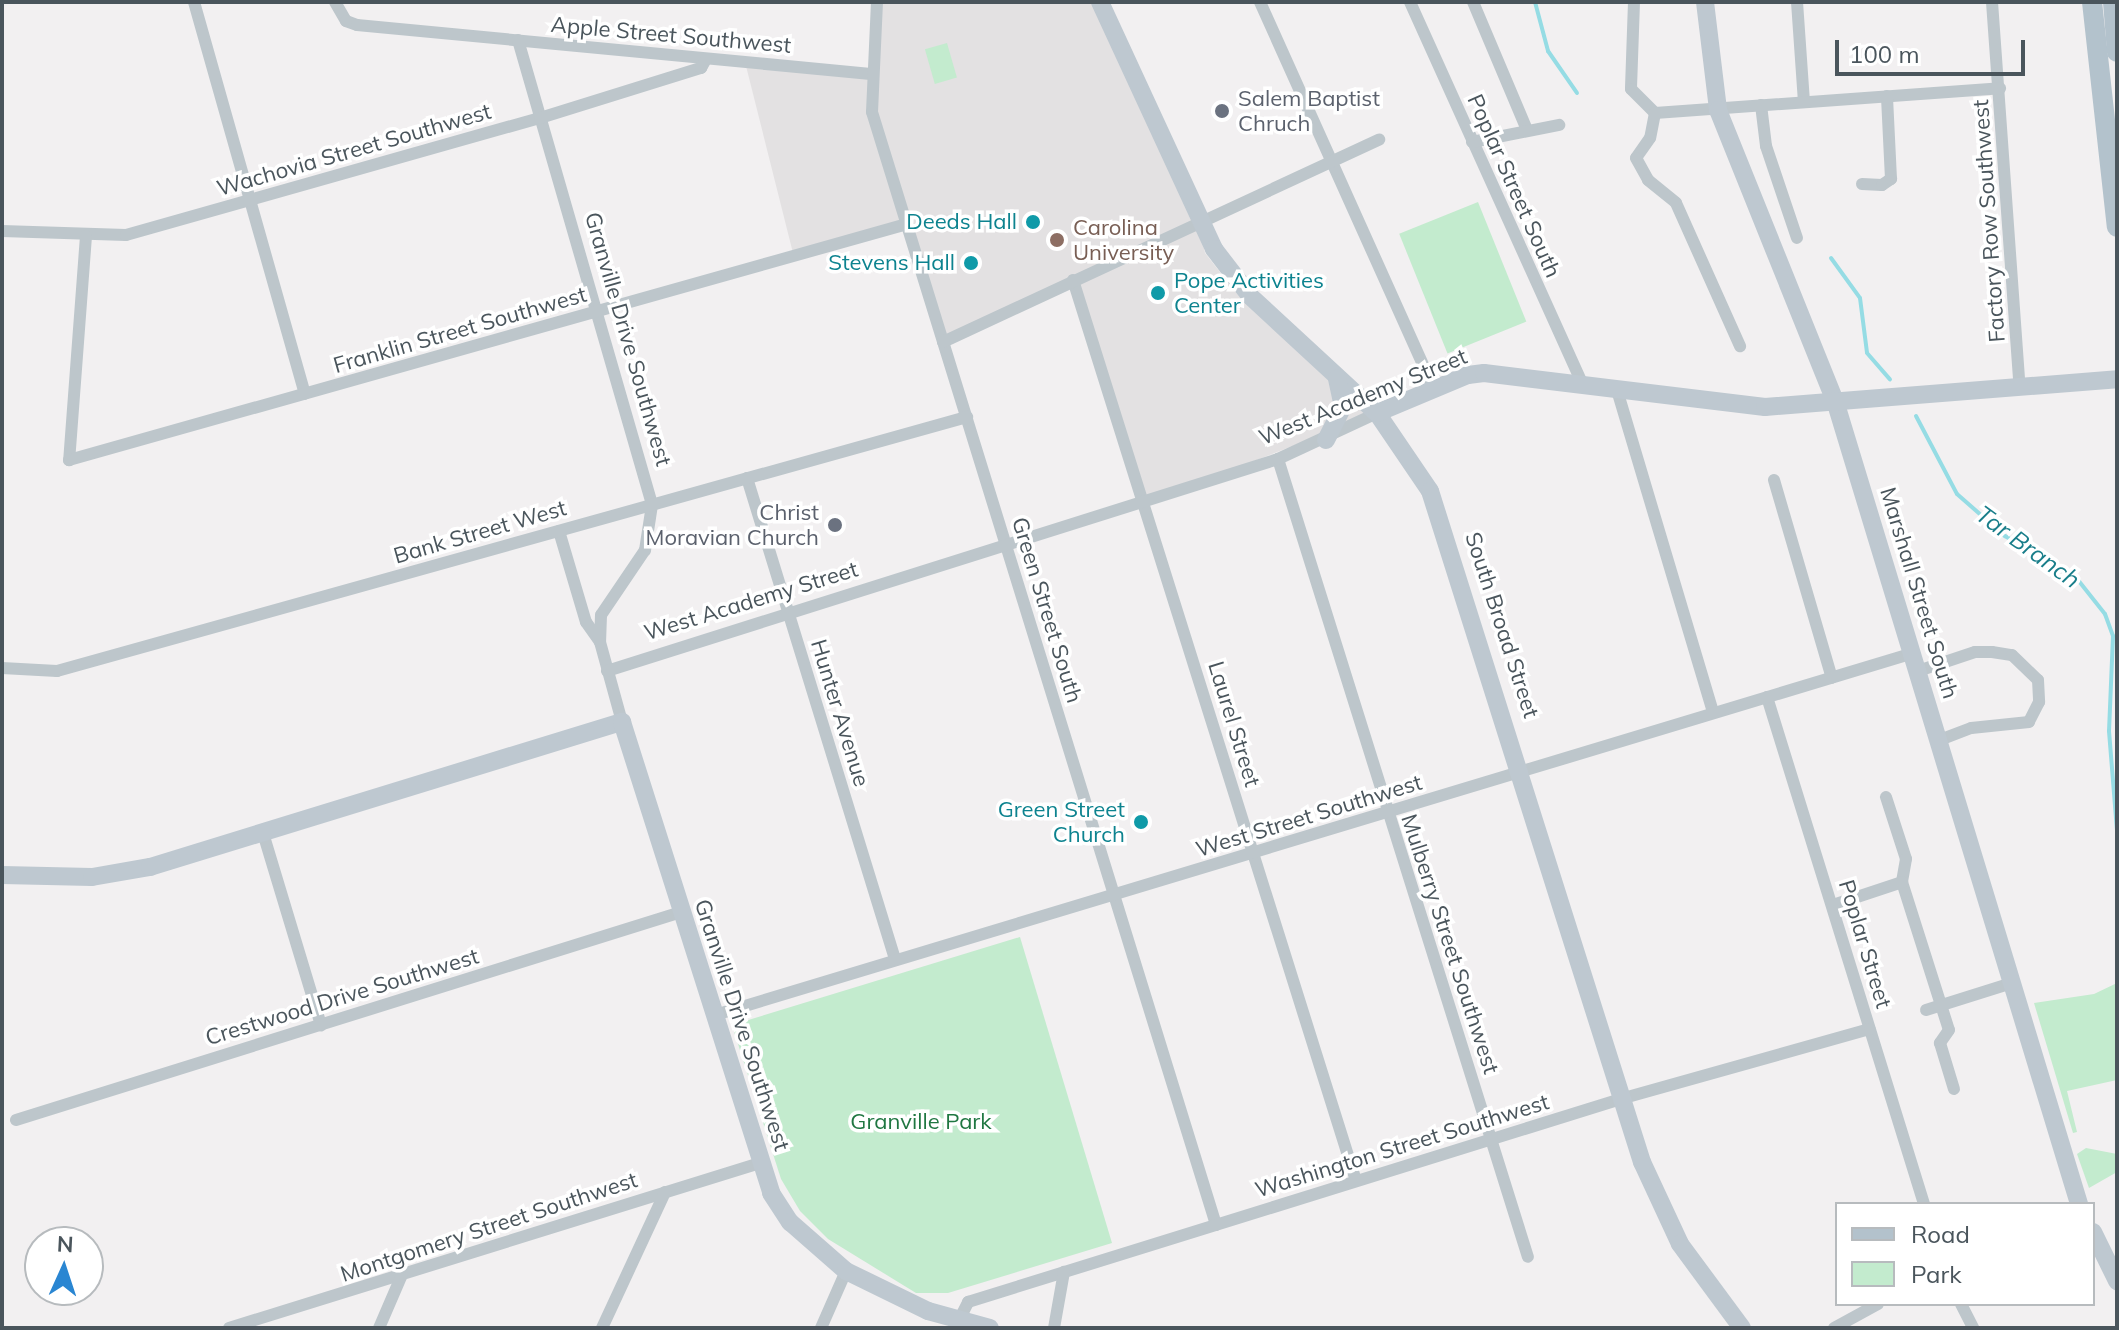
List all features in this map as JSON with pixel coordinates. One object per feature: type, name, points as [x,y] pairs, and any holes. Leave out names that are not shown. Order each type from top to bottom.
[{"type":"main road","points":[[2092,2],[2117,227]]},
{"type":"main road","points":[[2113,2],[2117,52]]},
{"type":"street","points":[[194,2],[305,394]]},
{"type":"street","name":"Apple Street Southwest","points":[[335,2],[346,21],[357,25],[871,74]]},
{"type":"street","name":"Green Street South","points":[[877,2],[871,74],[872,112],[1216,1225]]},
{"type":"street","name":"South Broad Street","points":[[1100,2],[1198,220],[1235,279],[1377,413],[1421,473],[1444,522],[1661,1208],[1742,1328]]},
{"type":"street","points":[[1260,2],[1434,389]]},
{"type":"street","name":"Poplar Street South","points":[[1410,2],[1583,386]]},
{"type":"street","points":[[1473,2],[1527,130]]},
{"type":"street","points":[[1634,2],[1631,89],[1655,113],[2000,88]]},
{"type":"street","name":"Marshall Street South","points":[[1705,2],[1718,110],[1836,404],[2012,983],[2075,1202]]},
{"type":"street","points":[[1797,2],[1804,102]]},
{"type":"street","name":"Factory Row Southwest","points":[[1992,2],[2020,389]]},
{"type":"street","name":"Granville Drive Southwest","points":[[518,40],[594,314],[652,505],[645,550],[601,615],[600,642],[622,722],[760,1163],[790,1222],[846,1271],[957,1324],[990,1328]]},
{"type":"street","name":"Wachovia Street Southwest","points":[[2,231],[126,235],[540,118],[701,68],[706,59]]},
{"type":"street","points":[[1862,184],[1882,185],[1891,179],[1887,96]]},
{"type":"street","points":[[1761,105],[1766,146],[1797,238]]},
{"type":"street","points":[[1655,113],[1650,138],[1636,158],[1648,180],[1676,203],[1740,346]]},
{"type":"street","points":[[1472,142],[1559,125]]},
{"type":"street","points":[[943,342],[1198,220],[1330,159],[1379,140]]},
{"type":"street","name":"Franklin Street Southwest","points":[[86,236],[69,460],[907,224]]},
{"type":"street","name":"Laurel Street","points":[[1073,280],[1356,1181]]},
{"type":"street","name":"West Academy Street","points":[[607,671],[1144,504],[1278,459],[1434,389],[1484,373],[1765,407],[1836,404],[2117,379]]},
{"type":"street","points":[[1326,440],[1343,407],[1336,376]]},
{"type":"street","points":[[1617,390],[1713,712]]},
{"type":"street","name":"Bank Street West","points":[[2,668],[57,671],[967,417]]},
{"type":"street","name":"Mulberry Street Southwest","points":[[1278,459],[1528,1257]]},
{"type":"street","name":"Hunter Avenue","points":[[747,478],[895,959]]},
{"type":"street","points":[[1774,480],[1832,678]]},
{"type":"street","name":"Granville Drive Southwest","points":[[559,531],[586,622],[600,642]]},
{"type":"street","name":"West Street Southwest","points":[[715,1015],[1832,678],[1975,652],[1992,652],[2012,655],[2038,680],[2039,702],[2029,722],[1971,728],[1939,740]]},
{"type":"street","name":"Poplar Street","points":[[1767,697],[1923,1202]]},
{"type":"street","points":[[2,875],[113,875],[263,833],[622,722]]},
{"type":"street","points":[[1886,797],[1906,859],[1902,882],[1949,1030],[1940,1043],[1954,1089]]},
{"type":"street","points":[[263,833],[321,1025]]},
{"type":"street","points":[[1833,905],[1902,882]]},
{"type":"street","name":"Crestwood Drive Southwest","points":[[16,1120],[681,912]]},
{"type":"street","points":[[1926,1010],[2012,983]]},
{"type":"street","name":"Washington Street Southwest","points":[[957,1324],[968,1302],[1624,1098],[1870,1029]]},
{"type":"street","name":"Montgomery Street Southwest","points":[[229,1328],[760,1163]]},
{"type":"street","points":[[602,1328],[665,1192]]},
{"type":"street","points":[[2095,1236],[2117,1281]]},
{"type":"street","points":[[821,1328],[846,1271]]},
{"type":"street","points":[[1054,1328],[1064,1272]]},
{"type":"street","points":[[379,1328],[401,1277]]},
{"type":"street","points":[[1834,1328],[1874,1306]]},
{"type":"street","points":[[1962,1306],[1973,1328]]},
{"type":"shaded area","name":"Carolina University","points":[[877,2],[1100,2],[1198,220],[1205,253],[1230,285],[1377,413],[1144,504],[1073,280],[943,342],[907,225],[794,257],[745,62],[871,74]]},
{"type":"green space","points":[[947,43],[957,78],[935,84],[925,49]]},
{"type":"green space","points":[[1478,202],[1526,322],[1448,353],[1399,234]]},
{"type":"green space","name":"Granville Park","points":[[1020,937],[1112,1243],[948,1293],[916,1293],[828,1239],[800,1211],[781,1179],[732,1025]]},
{"type":"green space","points":[[2117,983],[2117,1080],[2067,1091],[2077,1132],[2073,1133],[2034,1003],[2094,994]]},
{"type":"green space","points":[[2086,1148],[2117,1154],[2117,1172],[2089,1188],[2077,1154]]},
{"type":"waterway","name":"Tar Branch","points":[[1535,2],[1548,51],[1577,93]]},
{"type":"waterway","name":"Tar Branch","points":[[1831,258],[1860,298],[1867,353],[1890,379]]},
{"type":"waterway","name":"Tar Branch","points":[[1916,416],[1957,494],[2005,536],[2078,580],[2105,614],[2113,636],[2109,731],[2117,830]]},
{"type":"place","name":"Salem Baptist Chruch","points":[[1222,111]]},
{"type":"place","name":"Deeds Hall","points":[[1033,222]]},
{"type":"place","name":"Carolina University","points":[[1057,240]]},
{"type":"place","name":"Stevens Hall","points":[[971,263]]},
{"type":"place","name":"Pope Activities Center","points":[[1158,293]]},
{"type":"place","name":"Christ Moravian Church","points":[[835,525]]},
{"type":"place","name":"Green Street Church","points":[[1141,822]]}]
